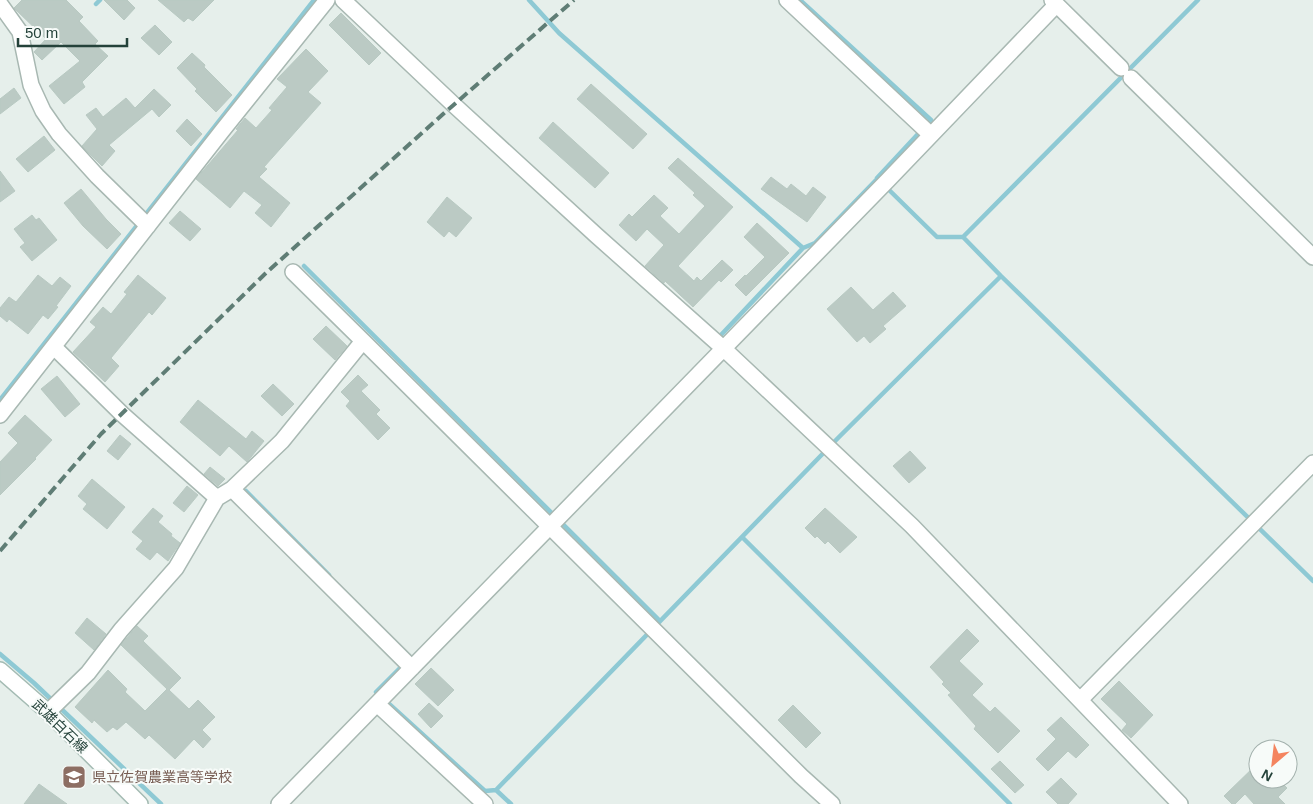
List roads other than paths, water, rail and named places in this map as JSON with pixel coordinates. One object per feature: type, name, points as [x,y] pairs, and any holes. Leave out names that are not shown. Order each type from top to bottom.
[{"type":"street","points":[[0,415],[54,346],[144,223],[327,0]]},
{"type":"street","points":[[343,0],[590,230],[723,348],[912,526],[1180,804]]},
{"type":"street","points":[[787,0],[926,130]]},
{"type":"street","points":[[279,804],[380,700],[408,664],[554,521],[884,184],[926,130],[1054,2],[1313,257]]},
{"type":"street","points":[[0,4],[20,32],[31,85],[43,111],[59,134],[144,223]]},
{"type":"street","points":[[293,272],[364,342],[554,521],[652,628],[801,776],[832,804]]},
{"type":"street","points":[[53,706],[88,673],[121,630],[176,568],[217,498],[232,489],[282,441],[364,342]]},
{"type":"street","points":[[54,346],[122,414],[217,498]]},
{"type":"street","points":[[1080,700],[1313,463]]},
{"type":"street","points":[[232,489],[408,664]]},
{"type":"street","name":"武雄白石線","points":[[0,670],[53,706],[140,804]]},
{"type":"street","points":[[380,700],[485,804]]},
{"type":"waterway","points":[[96,4],[100,0]]},
{"type":"waterway","points":[[0,400],[314,0]]},
{"type":"waterway","points":[[529,0],[559,33],[803,248],[720,336]]},
{"type":"waterway","points":[[800,0],[931,120],[877,178]]},
{"type":"waterway","points":[[1198,0],[963,237],[1313,581]]},
{"type":"waterway","points":[[803,248],[815,243],[878,178]]},
{"type":"waterway","points":[[885,186],[937,237],[963,237]]},
{"type":"waterway","points":[[304,266],[660,621]]},
{"type":"waterway","points":[[511,804],[496,790],[838,438],[1001,276]]},
{"type":"waterway","points":[[246,491],[329,575]]},
{"type":"waterway","points":[[742,537],[1010,804]]},
{"type":"waterway","points":[[0,654],[34,683],[161,804]]},
{"type":"waterway","points":[[404,664],[376,692],[485,791],[496,790]]},
{"type":"railway","points":[[0,551],[101,434],[267,272],[574,0]]},
{"type":"place","name":"県立佐賀農業高等学校","points":[[74,777]]}]
